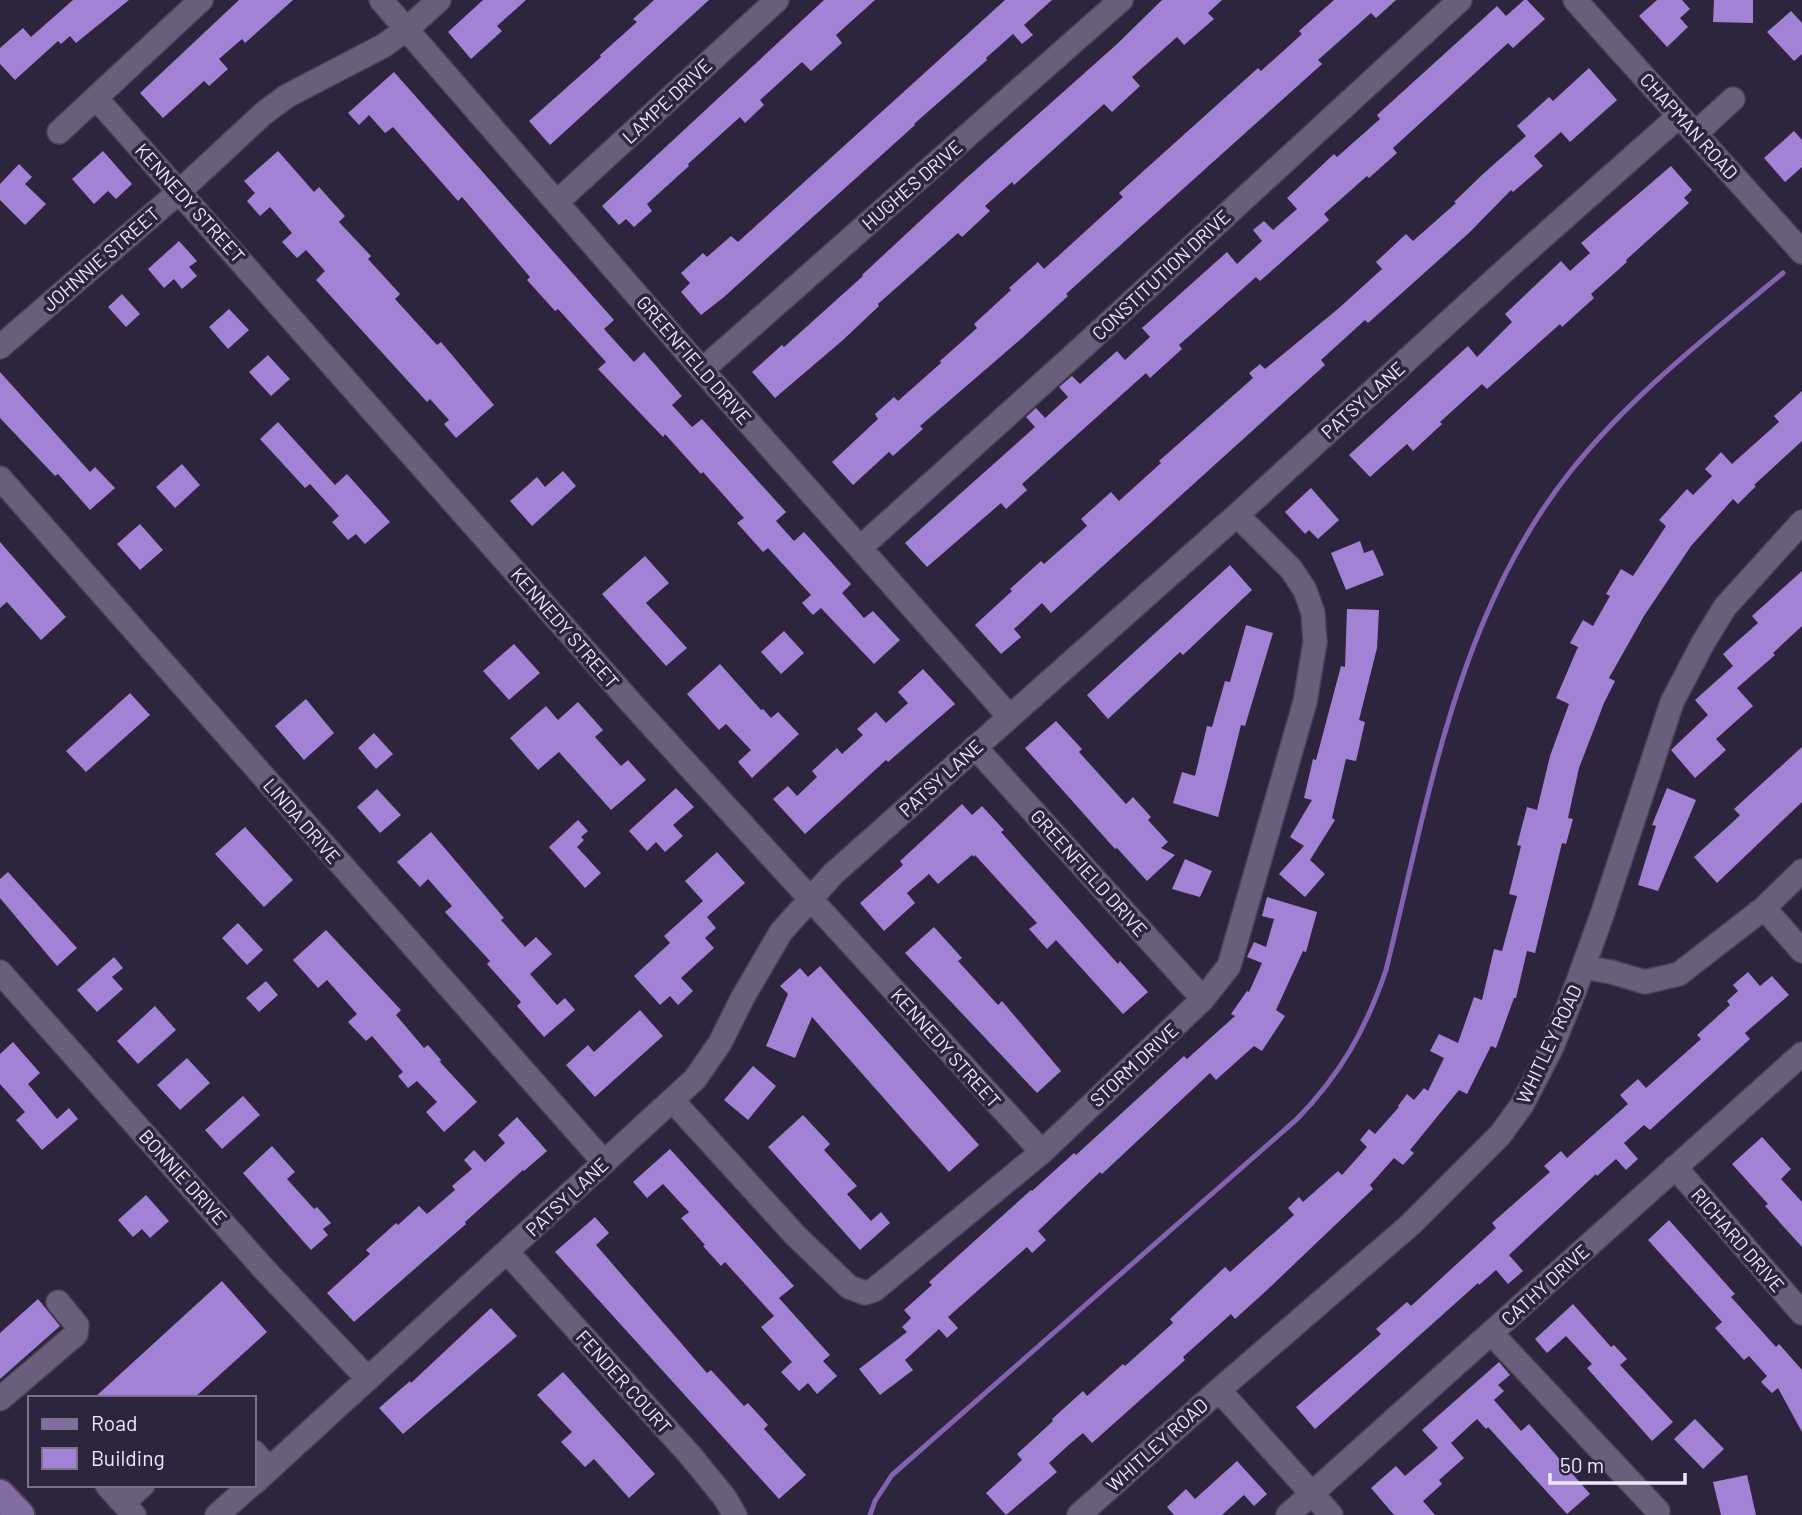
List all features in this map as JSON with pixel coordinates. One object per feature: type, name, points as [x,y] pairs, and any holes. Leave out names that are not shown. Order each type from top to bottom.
[{"type":"main road","points":[[0,1494],[20,1515]]},
{"type":"street","points":[[59,132],[201,0]]},
{"type":"street","name":"GREENFIELD DRIVE","points":[[381,0],[702,370],[1009,716]]},
{"type":"street","name":"JOHNNIE STREET","points":[[0,347],[180,191],[264,113],[287,96],[383,46],[439,0]]},
{"type":"street","name":"LAMPE DRIVE","points":[[557,202],[777,0]]},
{"type":"street","name":"HUGHES DRIVE","points":[[702,370],[1121,0]]},
{"type":"street","name":"CONSTITUTION DRIVE","points":[[860,548],[1460,0]]},
{"type":"street","name":"CHAPMAN ROAD","points":[[1575,0],[1802,252]]},
{"type":"street","name":"KENNEDY STREET","points":[[96,98],[633,705],[1042,1152]]},
{"type":"street","points":[[1695,134],[1733,99]]},
{"type":"street","name":"PATSY LANE","points":[[257,1472],[368,1379],[672,1100],[709,1061],[781,932],[833,874],[1237,515],[1679,116]]},
{"type":"street","name":"LINDA DRIVE","points":[[0,478],[604,1162]]},
{"type":"street","name":"STORM DRIVE","points":[[672,1100],[795,1235],[849,1287],[864,1293],[874,1290],[1042,1152],[1203,999],[1229,966],[1305,702],[1315,642],[1306,590],[1291,569],[1237,515]]},
{"type":"street","name":"WHITLEY ROAD","points":[[1079,1515],[1410,1226],[1500,1135],[1522,1105],[1552,1047],[1583,967],[1672,702],[1725,607],[1802,522]]},
{"type":"street","name":"GREENFIELD DRIVE","points":[[975,747],[1203,999]]},
{"type":"street","points":[[1583,967],[1645,982],[1679,974],[1763,908],[1802,870]]},
{"type":"street","points":[[1763,908],[1802,951]]},
{"type":"street","name":"BONNIE DRIVE","points":[[0,972],[264,1269],[368,1379]]},
{"type":"street","name":"CATHY DRIVE","points":[[1287,1515],[1802,1054]]},
{"type":"street","name":"RICHARD DRIVE","points":[[1675,1167],[1802,1313]]},
{"type":"street","name":"FENDER COURT","points":[[507,1252],[690,1455],[725,1498],[735,1515]]},
{"type":"street","points":[[0,1399],[76,1334],[77,1325],[58,1302]]},
{"type":"street","points":[[1492,1334],[1658,1511]]},
{"type":"street","points":[[1219,1390],[1331,1515]]},
{"type":"street","points":[[109,1487],[129,1509],[142,1487]]},
{"type":"street","name":"PATSY LANE","points":[[217,1515],[243,1487]]},
{"type":"building","points":[[73,0],[129,0],[76,43],[70,36],[61,44],[58,41],[15,80],[0,64],[0,48],[23,28],[31,37]]},
{"type":"building","points":[[239,0],[293,0],[245,43],[242,39],[219,59],[228,69],[209,86],[204,81],[163,118],[140,93]]},
{"type":"building","points":[[483,0],[526,0],[497,26],[502,31],[471,59],[448,32]]},
{"type":"building","points":[[654,0],[709,0],[550,145],[529,121],[601,57],[600,55],[637,22],[633,19]]},
{"type":"building","points":[[824,0],[875,0],[836,35],[842,43],[811,71],[802,62],[760,100],[764,105],[745,123],[740,117],[688,164],[689,166],[647,204],[652,211],[634,227],[626,219],[619,225],[602,206]]},
{"type":"building","points":[[1005,0],[1052,0],[1024,25],[1033,35],[1022,44],[1013,34],[701,315],[681,292],[690,283],[681,273],[703,253],[707,257],[731,236],[738,242]]},
{"type":"building","points":[[1162,0],[1222,0],[1208,13],[1214,19],[1184,45],[1177,37],[1132,77],[1140,86],[1112,112],[1104,104],[1014,185],[1012,182],[985,206],[990,211],[962,237],[958,233],[878,304],[879,306],[843,340],[775,398],[752,372],[863,276]]},
{"type":"building","points":[[1334,0],[1396,0],[1376,18],[1371,13],[1318,60],[1322,64],[1066,294],[1068,296],[1022,338],[920,426],[923,429],[893,456],[889,452],[853,485],[832,462],[878,419],[875,414],[894,397],[898,401],[941,363],[940,361],[977,328],[974,324],[1011,290],[1009,288],[1038,262],[1044,269],[1123,197],[1119,193],[1258,68],[1261,71],[1302,34],[1299,31]]},
{"type":"building","points":[[1524,0],[1545,19],[1513,48],[1508,43],[1393,148],[1397,153],[1324,214],[1329,220],[1260,281],[1256,277],[1179,345],[1182,349],[1150,378],[1146,373],[1022,484],[1027,490],[1006,509],[1001,503],[927,567],[905,543],[1035,427],[1026,417],[1036,408],[1045,418],[1068,397],[1059,387],[1072,376],[1080,384],[1117,351],[1125,360],[1150,337],[1142,328],[1227,252],[1237,264],[1262,241],[1253,230],[1264,221],[1273,230],[1297,209],[1287,198],[1334,154],[1337,157],[1380,119],[1377,115],[1497,6],[1506,16]]},
{"type":"building","points":[[1657,0],[1682,0],[1690,9],[1680,18],[1688,27],[1667,47],[1639,16]]},
{"type":"building","points":[[1714,0],[1753,0],[1753,23],[1713,22]]},
{"type":"building","points":[[1791,11],[1802,23],[1802,54],[1794,61],[1767,32]]},
{"type":"building","points":[[1589,68],[1617,100],[1570,142],[1561,132],[1534,156],[1543,166],[1513,192],[1511,190],[1470,232],[1368,323],[1365,320],[1321,360],[1325,365],[1051,613],[1042,603],[1014,629],[1021,637],[1001,654],[975,625],[1012,591],[1010,589],[1041,561],[1044,564],[1087,526],[1081,519],[1111,492],[1119,501],[1161,463],[1159,461],[1253,378],[1249,373],[1260,364],[1265,369],[1339,308],[1382,269],[1376,262],[1406,234],[1413,241],[1456,203],[1454,202],[1483,174],[1526,136],[1517,126],[1549,97],[1553,101]]},
{"type":"building","points":[[394,72],[614,320],[604,329],[634,362],[644,352],[682,396],[672,405],[692,427],[702,419],[786,512],[776,521],[794,541],[804,532],[851,584],[842,593],[864,618],[873,611],[900,640],[874,664],[821,608],[813,615],[802,603],[811,595],[768,548],[763,552],[737,523],[744,518],[703,472],[701,474],[665,434],[663,437],[598,369],[606,362],[558,309],[555,311],[527,280],[530,277],[462,197],[458,201],[393,127],[385,133],[369,115],[359,125],[348,113]]},
{"type":"building","points":[[1794,131],[1802,140],[1802,167],[1785,182],[1764,158]]},
{"type":"building","points":[[103,151],[132,184],[116,199],[108,191],[94,204],[72,179]]},
{"type":"building","points":[[278,151],[314,192],[319,187],[345,216],[339,222],[371,256],[368,259],[400,294],[395,299],[437,345],[441,342],[494,405],[456,438],[444,424],[449,420],[430,399],[427,402],[316,280],[325,271],[306,250],[297,258],[282,242],[292,233],[270,207],[260,216],[247,201],[255,193],[244,181]]},
{"type":"building","points":[[19,164],[32,177],[25,184],[46,204],[25,225],[0,200],[0,184]]},
{"type":"building","points":[[1671,166],[1692,190],[1684,198],[1689,203],[1591,294],[1594,298],[1562,327],[1560,324],[1487,389],[1482,384],[1413,451],[1407,444],[1370,477],[1349,455],[1468,346],[1477,357],[1512,322],[1505,314],[1561,261],[1570,271],[1590,253],[1581,243]]},
{"type":"building","points":[[179,241],[197,261],[189,267],[197,276],[182,289],[174,279],[164,288],[148,269]]},
{"type":"building","points":[[122,294],[140,314],[126,327],[108,307]]},
{"type":"building","points":[[229,309],[249,330],[228,349],[209,327]]},
{"type":"building","points":[[268,355],[290,379],[271,396],[249,372]]},
{"type":"building","points":[[0,372],[90,472],[95,467],[115,488],[90,510],[58,474],[55,476],[0,418]]},
{"type":"building","points":[[1802,391],[1802,441],[1754,485],[1756,486],[1738,504],[1733,499],[1691,546],[1644,616],[1609,678],[1615,681],[1579,768],[1568,818],[1573,819],[1566,844],[1562,843],[1535,953],[1527,951],[1516,998],[1496,1048],[1491,1046],[1467,1094],[1459,1090],[1410,1150],[1414,1153],[1403,1165],[1394,1158],[1370,1185],[1373,1189],[1266,1291],[1235,1319],[1231,1314],[1183,1357],[1185,1360],[1092,1443],[1083,1433],[1072,1442],[1049,1463],[1057,1472],[1006,1515],[986,1493],[1022,1460],[1017,1454],[1083,1391],[1087,1396],[1173,1323],[1170,1319],[1225,1267],[1230,1272],[1294,1215],[1288,1208],[1299,1197],[1303,1202],[1338,1171],[1342,1175],[1367,1147],[1360,1140],[1369,1129],[1375,1134],[1407,1094],[1414,1100],[1424,1088],[1428,1091],[1444,1058],[1430,1051],[1439,1034],[1458,1043],[1474,997],[1482,1000],[1494,949],[1502,951],[1517,896],[1509,894],[1527,807],[1537,810],[1550,756],[1569,704],[1556,698],[1578,647],[1570,643],[1583,620],[1593,626],[1610,596],[1606,594],[1621,569],[1633,576],[1666,526],[1659,520],[1687,489],[1693,495],[1712,476],[1705,469],[1721,452],[1732,464],[1779,422],[1774,416]]},
{"type":"building","points":[[278,422],[335,485],[347,474],[390,522],[365,544],[356,534],[348,540],[332,522],[339,516],[310,484],[305,488],[260,439]]},
{"type":"building","points":[[182,464],[200,485],[175,508],[156,487]]},
{"type":"building","points":[[563,471],[576,486],[532,526],[510,501],[537,477],[545,487]]},
{"type":"building","points":[[1311,488],[1339,520],[1318,539],[1309,530],[1305,534],[1285,512]]},
{"type":"building","points":[[140,524],[163,550],[140,570],[117,544]]},
{"type":"building","points":[[1360,541],[1364,553],[1373,550],[1384,575],[1346,590],[1331,553]]},
{"type":"building","points":[[0,542],[66,617],[41,640],[7,602],[0,608]]},
{"type":"building","points":[[645,556],[669,583],[646,603],[687,648],[666,666],[602,594]]},
{"type":"building","points":[[1230,565],[1252,590],[1183,655],[1180,652],[1108,719],[1087,695]]},
{"type":"building","points":[[1802,571],[1802,626],[1773,653],[1775,655],[1737,688],[1753,706],[1716,739],[1726,750],[1695,778],[1671,750],[1708,715],[1695,700],[1733,666],[1723,654],[1758,623],[1752,616]]},
{"type":"building","points":[[1347,609],[1379,610],[1377,648],[1359,720],[1365,722],[1356,761],[1346,759],[1332,818],[1335,820],[1310,860],[1325,874],[1305,897],[1279,874],[1304,846],[1290,837],[1312,800],[1304,798],[1313,759],[1316,760],[1341,666],[1345,667]]},
{"type":"building","points":[[1246,625],[1273,633],[1245,726],[1241,725],[1218,817],[1173,803],[1182,772],[1195,776],[1207,726],[1212,727],[1225,681],[1230,682]]},
{"type":"building","points":[[784,631],[804,653],[781,674],[761,652]]},
{"type":"building","points":[[514,644],[540,673],[509,700],[483,671]]},
{"type":"building","points":[[720,664],[761,710],[771,718],[778,712],[799,734],[752,778],[738,762],[751,750],[726,724],[719,730],[687,694]]},
{"type":"building","points":[[923,669],[955,704],[888,762],[886,760],[805,834],[773,799],[788,786],[797,796],[817,777],[812,771],[837,748],[842,754],[863,735],[857,729],[876,712],[886,723],[908,703],[898,692]]},
{"type":"building","points":[[130,693],[150,715],[86,772],[66,751]]},
{"type":"building","points":[[306,699],[334,733],[304,760],[275,726]]},
{"type":"building","points":[[578,702],[603,730],[595,737],[621,766],[628,760],[646,780],[611,810],[559,752],[538,770],[510,738],[546,706],[558,720]]},
{"type":"building","points":[[1056,721],[1082,749],[1079,752],[1126,804],[1133,797],[1151,817],[1148,820],[1168,842],[1161,848],[1175,855],[1147,881],[1025,748]]},
{"type":"building","points":[[374,733],[393,754],[376,769],[358,748]]},
{"type":"building","points":[[1802,747],[1802,802],[1717,883],[1694,857],[1740,815],[1734,809]]},
{"type":"building","points":[[676,788],[694,807],[673,825],[683,836],[665,852],[656,842],[647,851],[629,831]]},
{"type":"building","points":[[1667,788],[1696,800],[1658,891],[1638,885],[1656,826],[1652,825]]},
{"type":"building","points":[[377,789],[401,815],[380,833],[357,807]]},
{"type":"building","points":[[962,804],[972,815],[982,806],[1004,830],[1001,832],[1093,936],[1148,992],[1123,1014],[1056,940],[1047,949],[1029,929],[1037,923],[975,855],[938,884],[929,874],[907,893],[915,903],[884,931],[860,903],[903,865],[900,861]]},
{"type":"building","points":[[578,820],[588,831],[581,837],[584,840],[577,847],[601,873],[585,888],[549,847]]},
{"type":"building","points":[[245,827],[293,880],[264,907],[215,854]]},
{"type":"building","points":[[431,832],[525,947],[536,937],[552,954],[530,974],[557,1005],[565,998],[575,1010],[544,1037],[517,1006],[521,1002],[487,964],[490,961],[445,912],[452,906],[428,879],[420,887],[397,862]]},
{"type":"building","points":[[717,852],[745,883],[707,917],[716,928],[705,938],[714,948],[681,978],[693,991],[678,1005],[670,996],[660,1005],[634,976],[670,943],[664,936],[703,901],[685,881]]},
{"type":"building","points":[[1185,859],[1212,871],[1200,897],[1172,889]]},
{"type":"building","points":[[8,872],[77,948],[57,966],[0,898],[0,879]]},
{"type":"building","points":[[1267,897],[1317,912],[1306,952],[1303,951],[1276,1010],[1285,1016],[1262,1051],[1254,1046],[1216,1080],[1210,1073],[1102,1174],[1100,1172],[1038,1231],[1046,1240],[1032,1253],[1027,1247],[948,1317],[958,1328],[947,1338],[939,1329],[905,1360],[913,1370],[880,1395],[859,1369],[907,1332],[902,1327],[911,1318],[904,1310],[932,1285],[929,1282],[1031,1190],[1074,1153],[1076,1155],[1184,1056],[1187,1059],[1235,1016],[1231,1014],[1247,991],[1249,992],[1262,963],[1247,957],[1254,942],[1266,947],[1274,919],[1262,916]]},
{"type":"building","points":[[238,923],[263,950],[247,965],[222,938]]},
{"type":"building","points":[[934,927],[962,958],[958,961],[998,1005],[1002,1001],[1061,1071],[1037,1093],[905,953]]},
{"type":"building","points":[[326,930],[401,1010],[396,1015],[424,1048],[428,1045],[477,1102],[444,1132],[426,1112],[437,1102],[417,1081],[408,1088],[398,1076],[403,1072],[372,1036],[366,1041],[348,1022],[357,1014],[327,980],[318,988],[293,960]]},
{"type":"building","points":[[114,957],[123,968],[112,977],[123,989],[97,1012],[77,990]]},
{"type":"building","points":[[820,966],[979,1145],[949,1172],[812,1017],[795,1058],[766,1046],[788,994],[780,986],[800,968],[808,977]]},
{"type":"building","points":[[1748,972],[1760,986],[1772,976],[1789,995],[1745,1033],[1750,1039],[1650,1130],[1644,1125],[1624,1143],[1638,1159],[1626,1170],[1616,1159],[1597,1176],[1596,1174],[1509,1255],[1523,1271],[1508,1284],[1496,1270],[1479,1285],[1478,1283],[1315,1429],[1296,1407],[1381,1334],[1376,1329],[1407,1302],[1411,1306],[1496,1228],[1492,1223],[1550,1172],[1544,1166],[1561,1151],[1567,1158],[1628,1104],[1620,1095],[1638,1079],[1646,1088],[1701,1039],[1697,1035],[1730,1005],[1727,1001],[1738,991],[1733,985]]},
{"type":"building","points":[[266,981],[278,995],[259,1012],[246,998]]},
{"type":"building","points":[[155,1006],[176,1030],[138,1064],[117,1041]]},
{"type":"building","points":[[640,1010],[663,1036],[595,1097],[566,1065],[588,1045],[594,1052]]},
{"type":"building","points":[[13,1042],[40,1073],[28,1084],[57,1119],[69,1108],[78,1119],[42,1150],[16,1120],[25,1112],[0,1084],[0,1054]]},
{"type":"building","points":[[187,1058],[210,1083],[180,1110],[157,1085]]},
{"type":"building","points":[[753,1066],[776,1086],[748,1120],[724,1100]]},
{"type":"building","points":[[243,1096],[260,1115],[222,1149],[205,1130]]},
{"type":"building","points":[[803,1115],[830,1144],[824,1150],[857,1186],[847,1194],[871,1221],[881,1212],[890,1223],[860,1250],[768,1147]]},
{"type":"building","points":[[517,1117],[547,1151],[354,1322],[327,1293],[370,1254],[366,1250],[396,1223],[398,1225],[419,1206],[427,1214],[455,1190],[452,1186],[472,1169],[464,1160],[474,1150],[485,1162],[505,1143],[498,1135]]},
{"type":"building","points":[[1762,1137],[1791,1169],[1781,1179],[1802,1202],[1802,1247],[1732,1164]]},
{"type":"building","points":[[272,1146],[295,1172],[287,1179],[314,1209],[317,1207],[331,1223],[323,1229],[328,1235],[311,1250],[243,1173]]},
{"type":"building","points":[[670,1149],[794,1286],[779,1298],[830,1355],[823,1361],[837,1376],[817,1394],[808,1383],[799,1391],[781,1372],[792,1362],[761,1327],[774,1316],[725,1262],[721,1266],[703,1246],[705,1245],[681,1218],[689,1212],[663,1184],[647,1198],[633,1182]]},
{"type":"building","points":[[146,1195],[169,1221],[150,1238],[142,1229],[133,1237],[118,1220]]},
{"type":"building","points":[[595,1217],[609,1233],[596,1245],[707,1373],[711,1370],[744,1406],[748,1403],[768,1425],[764,1429],[806,1475],[779,1499],[555,1252]]},
{"type":"building","points":[[1669,1220],[1735,1294],[1731,1297],[1776,1347],[1779,1344],[1802,1370],[1802,1432],[1778,1388],[1772,1393],[1761,1382],[1767,1376],[1749,1356],[1744,1360],[1715,1328],[1722,1322],[1648,1240]]},
{"type":"building","points":[[222,1281],[267,1332],[196,1396],[96,1396]]},
{"type":"building","points":[[38,1299],[60,1326],[0,1379],[0,1333]]},
{"type":"building","points":[[1573,1304],[1611,1347],[1614,1345],[1627,1359],[1620,1365],[1673,1422],[1652,1441],[1587,1368],[1592,1364],[1566,1336],[1547,1353],[1535,1339]]},
{"type":"building","points":[[491,1308],[517,1336],[403,1434],[379,1408],[410,1381],[411,1383]]},
{"type":"building","points":[[1499,1362],[1510,1375],[1498,1385],[1504,1391],[1494,1400],[1521,1431],[1529,1424],[1590,1494],[1567,1514],[1488,1427],[1486,1429],[1477,1419],[1451,1443],[1464,1458],[1439,1480],[1442,1484],[1423,1501],[1435,1515],[1394,1515],[1371,1488],[1396,1466],[1405,1476],[1438,1448],[1422,1430]]},
{"type":"building","points":[[563,1372],[655,1474],[629,1498],[594,1459],[585,1467],[561,1442],[572,1432],[537,1395]]},
{"type":"building","points":[[1695,1419],[1724,1449],[1703,1469],[1674,1439]]},
{"type":"building","points":[[1237,1461],[1267,1494],[1254,1506],[1244,1495],[1222,1515],[1174,1515],[1167,1507],[1186,1489],[1195,1499]]},
{"type":"building","points":[[1747,1475],[1756,1515],[1721,1515],[1713,1482]]},
{"type":"waterway","points":[[870,1515],[875,1501],[892,1475],[1297,1119],[1327,1085],[1361,1031],[1386,970],[1433,774],[1452,710],[1473,647],[1500,586],[1531,527],[1570,472],[1618,418],[1671,367],[1783,273]]}]
